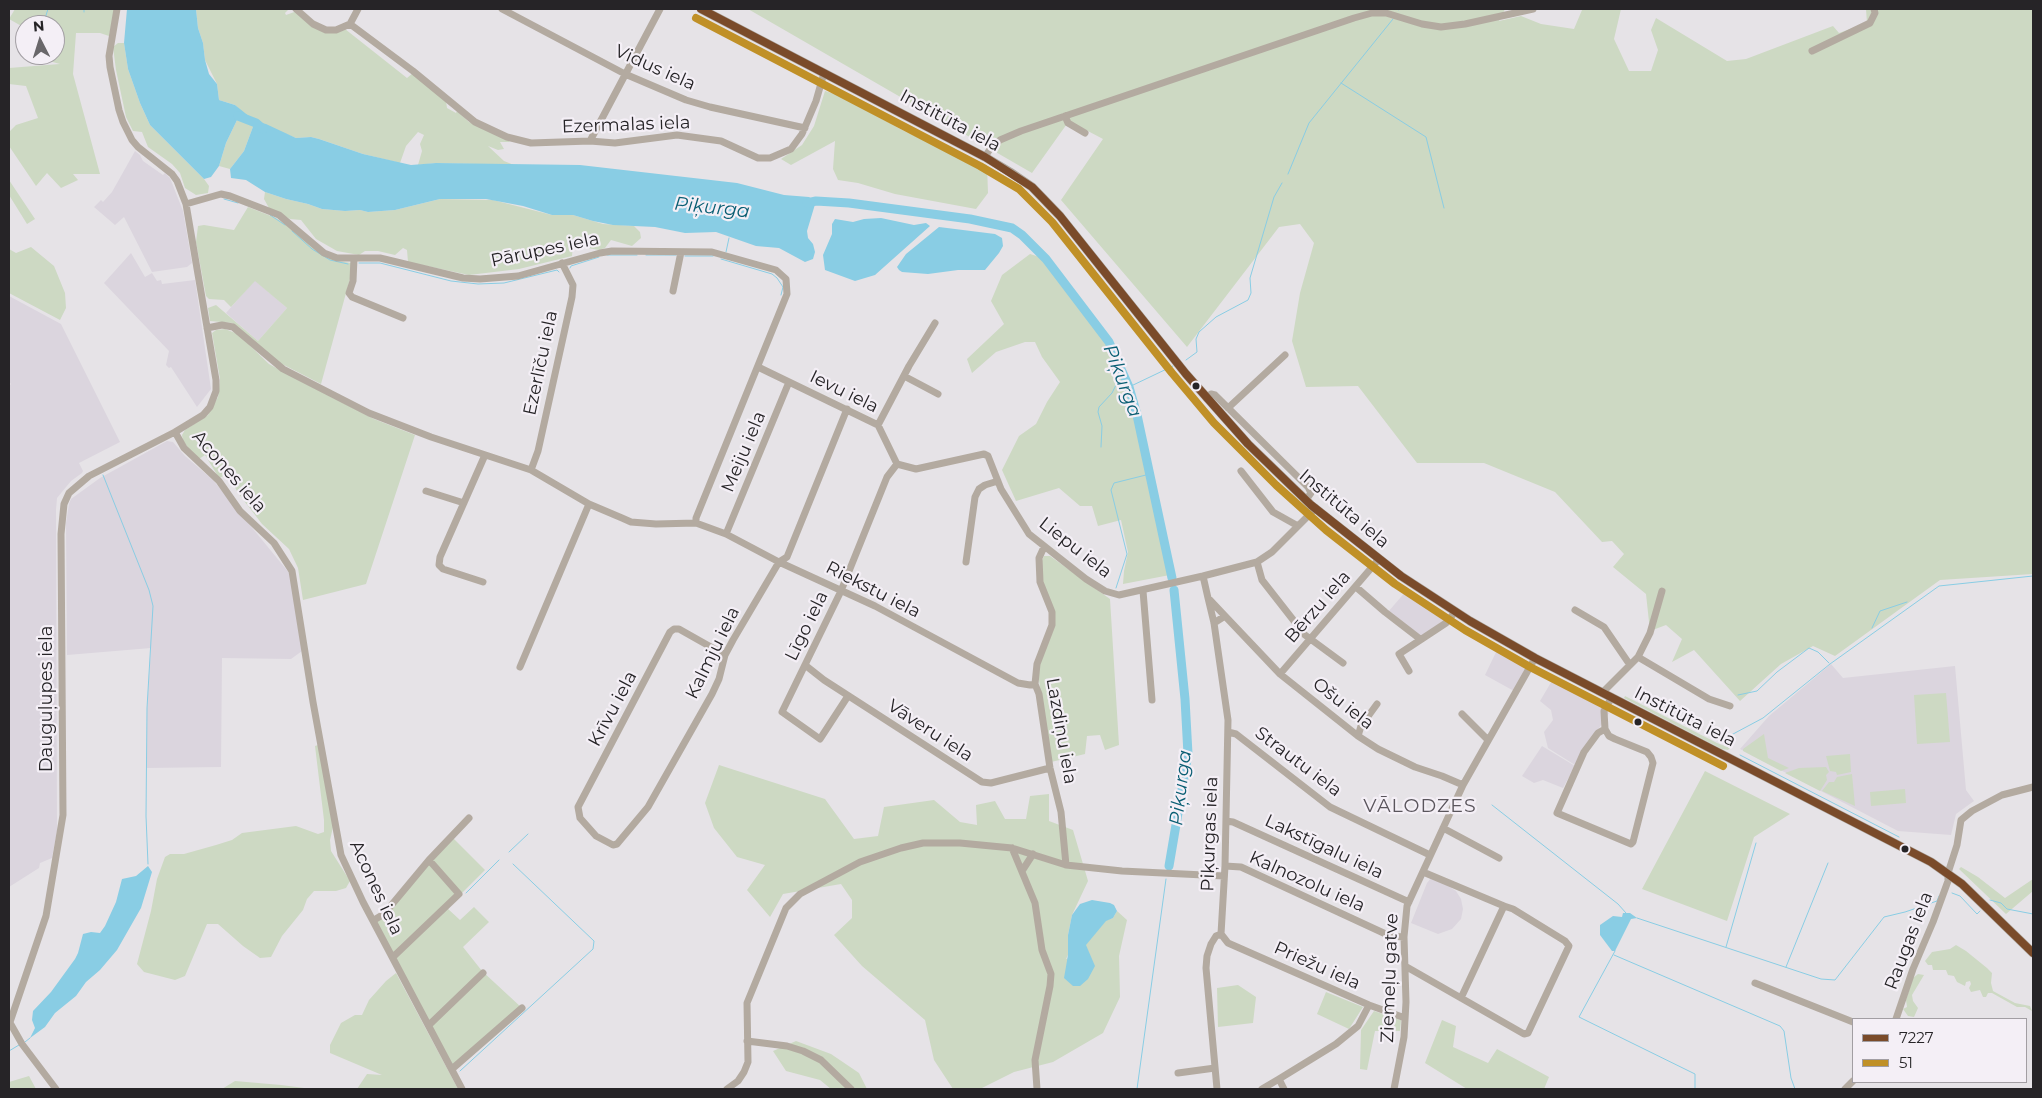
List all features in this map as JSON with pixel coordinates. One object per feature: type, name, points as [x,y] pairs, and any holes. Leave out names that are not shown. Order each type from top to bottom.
[{"type":"main road","name":"Institūta iela","points":[[701,9],[1018,176],[1050,205],[1206,398],[1255,451],[1306,500],[1379,559],[1454,612],[1535,658],[1931,862],[1948,873],[2033,953]]},
{"type":"street","name":"Acones iela","points":[[118,9],[110,46],[110,67],[123,122],[138,147],[172,174],[177,181],[186,204],[216,380],[216,391],[213,400],[203,414],[175,432],[184,448],[219,481],[240,511],[274,543],[292,571],[337,842],[341,856],[462,1089]]},
{"type":"street","points":[[296,9],[313,24],[326,30],[336,30],[350,24],[358,9]]},
{"type":"street","name":"Vidus iela","points":[[502,9],[625,74],[686,100],[805,128]]},
{"type":"street","points":[[590,141],[660,9]]},
{"type":"street","points":[[985,157],[990,149],[1000,140],[1065,116],[1372,13],[1386,13],[1422,24],[1441,27],[1465,24],[1533,9]]},
{"type":"street","points":[[1812,51],[1870,24],[1875,13],[1874,9]]},
{"type":"street","name":"Ezermalas iela","points":[[350,24],[413,71],[476,122],[498,133],[531,143],[590,141],[615,143],[677,135],[696,136],[721,141],[758,158],[770,158],[791,149],[805,128],[816,101],[824,73]]},
{"type":"street","points":[[1065,116],[1068,123],[1084,133]]},
{"type":"street","name":"Pārupes iela","points":[[186,204],[221,194],[230,196],[279,215],[324,253],[337,258],[380,258],[436,272],[480,279],[518,276],[612,251],[718,253],[776,270],[786,279],[786,294],[696,518],[696,524]]},
{"type":"street","points":[[673,291],[681,252]]},
{"type":"street","points":[[354,258],[353,281],[350,293],[352,297],[403,318]]},
{"type":"street","name":"Ezerlīču iela","points":[[531,470],[538,451],[572,297],[573,285],[562,263]]},
{"type":"street","points":[[878,425],[904,376],[936,323]]},
{"type":"street","name":"Riekstu iela","points":[[207,328],[222,325],[233,327],[283,369],[370,413],[407,429],[531,470],[589,504],[632,522],[696,524],[726,534],[951,646],[1018,683],[1036,684]]},
{"type":"street","points":[[1228,408],[1285,354]]},
{"type":"street","name":"Ievu iela","points":[[758,367],[878,425],[897,464]]},
{"type":"street","points":[[904,376],[938,394]]},
{"type":"street","name":"Meiju iela","points":[[726,534],[789,382]]},
{"type":"street","points":[[1206,398],[1211,394],[1215,395],[1308,487],[1311,493],[1306,500]]},
{"type":"street","name":"Kalmju iela","points":[[613,845],[617,844],[648,807],[712,694],[719,679],[726,655],[779,562],[787,557],[847,409]]},
{"type":"street","name":"Dauguļupes iela","points":[[9,1022],[46,916],[63,814],[61,534],[64,504],[69,493],[89,476],[175,432]]},
{"type":"street","name":"Liepu iela","points":[[897,464],[916,469],[984,454],[988,456],[998,481],[1025,529],[1044,547],[1105,591],[1119,595],[1143,591],[1257,562],[1272,552],[1316,508]]},
{"type":"street","points":[[483,582],[439,565],[440,557],[485,456]]},
{"type":"street","name":"Līgo iela","points":[[848,696],[820,739],[782,712],[841,591],[887,477],[897,464]]},
{"type":"street","points":[[1241,471],[1273,512],[1298,526]]},
{"type":"street","points":[[966,562],[975,498],[979,489],[998,481]]},
{"type":"street","points":[[426,490],[464,503]]},
{"type":"street","points":[[520,667],[589,504]]},
{"type":"street","name":"Lazdiņu iela","points":[[1044,547],[1039,558],[1040,582],[1052,612],[1052,625],[1037,664],[1036,684],[1050,768],[1061,812],[1066,866]]},
{"type":"street","name":"Bērzu iela","points":[[1280,674],[1379,559]]},
{"type":"street","points":[[1257,562],[1262,580],[1282,607],[1310,639],[1344,663]]},
{"type":"street","points":[[1203,576],[1208,598]]},
{"type":"street","points":[[1356,587],[1420,639]]},
{"type":"street","points":[[1602,693],[1638,657],[1650,633],[1662,590]]},
{"type":"street","points":[[1143,591],[1152,700]]},
{"type":"street","name":"Ošu iela","points":[[1208,598],[1280,674],[1358,736],[1378,749],[1415,767],[1463,785]]},
{"type":"street","name":"Piķurgas iela","points":[[1208,598],[1214,623],[1228,720],[1225,866],[1221,934]]},
{"type":"street","points":[[1575,610],[1604,627],[1630,665]]},
{"type":"street","points":[[1409,671],[1399,654],[1446,623],[1454,612]]},
{"type":"street","points":[[1214,623],[1225,616]]},
{"type":"street","name":"Krīvu iela","points":[[613,845],[596,836],[586,826],[578,813],[578,807],[670,632],[678,629],[726,655]]},
{"type":"street","points":[[1638,657],[1709,699],[1730,706]]},
{"type":"street","name":"Ziemeļu gatve","points":[[1394,1089],[1402,1051],[1405,1018],[1404,937],[1409,902],[1463,785],[1535,658]]},
{"type":"street","name":"Vāveru iela","points":[[806,665],[815,675],[982,782],[992,783],[1050,768]]},
{"type":"street","points":[[1604,730],[1598,734],[1584,752],[1557,813],[1631,844],[1653,763],[1651,757],[1646,752],[1615,740],[1604,730],[1604,711],[1612,697]]},
{"type":"street","points":[[1358,736],[1361,726],[1377,704]]},
{"type":"street","points":[[1462,714],[1488,740]]},
{"type":"street","name":"Strautu iela","points":[[1228,732],[1236,734],[1330,807],[1430,855]]},
{"type":"street","name":"Raugas iela","points":[[1896,1018],[1913,969],[1948,881],[1948,873],[1957,845],[1959,826],[1964,816],[2002,795],[2033,787]]},
{"type":"street","points":[[374,920],[384,914],[429,860],[469,818]]},
{"type":"street","name":"Lakstīgalu iela","points":[[1226,822],[1233,822],[1409,902]]},
{"type":"street","points":[[1443,828],[1499,858]]},
{"type":"street","points":[[727,1089],[738,1081],[748,1062],[745,1015],[750,992],[786,908],[800,894],[860,862],[901,848],[939,842],[1012,848],[1066,866],[1224,876]]},
{"type":"street","points":[[1012,848],[1035,903],[1042,950],[1051,974],[1035,1060],[1037,1089]]},
{"type":"street","points":[[1022,871],[1033,854]]},
{"type":"street","points":[[393,957],[459,894],[429,860]]},
{"type":"street","name":"Kalnozolu iela","points":[[1225,866],[1241,867],[1390,936],[1404,937]]},
{"type":"street","points":[[1405,966],[1524,1034],[1528,1033],[1568,946],[1565,941],[1513,909],[1423,872]]},
{"type":"street","points":[[1461,998],[1504,906]]},
{"type":"street","points":[[1217,1089],[1206,968],[1211,944],[1216,936],[1221,934]]},
{"type":"street","name":"Priežu iela","points":[[1221,934],[1228,943],[1369,1006],[1405,1018]]},
{"type":"street","points":[[429,1025],[483,974]]},
{"type":"street","points":[[1755,983],[1852,1022]]},
{"type":"street","points":[[1262,1089],[1320,1054],[1358,1026],[1369,1006]]},
{"type":"street","points":[[452,1069],[522,1008]]},
{"type":"street","points":[[9,1022],[22,1044],[56,1089]]},
{"type":"street","points":[[747,1041],[787,1046],[803,1051],[821,1060],[851,1089]]},
{"type":"street","points":[[1178,1073],[1215,1068]]},
{"type":"street","points":[[1279,1079],[1284,1089]]},
{"type":"shaded area","points":[[135,151],[143,161],[163,175],[165,173],[170,178],[183,211],[192,263],[187,267],[152,272],[124,217],[115,225],[94,207],[101,200],[103,202],[112,192]]},
{"type":"shaded area","points":[[131,253],[145,277],[152,273],[157,281],[161,280],[162,284],[195,280],[211,389],[197,407],[171,367],[169,368],[166,365],[169,351],[104,283]]},
{"type":"shaded area","points":[[255,280],[287,308],[258,341],[226,313]]},
{"type":"shaded area","points":[[9,296],[61,324],[120,442],[79,463],[83,471],[82,473],[71,481],[57,498],[57,831],[52,858],[40,863],[39,868],[9,887],[9,386],[11,384],[9,382]]},
{"type":"shaded area","points":[[167,441],[173,442],[185,456],[213,480],[290,574],[302,651],[291,659],[222,658],[221,767],[147,768],[147,708],[151,648],[67,655],[66,523],[71,499],[100,478]]},
{"type":"shaded area","points":[[1407,590],[1446,619],[1421,637],[1388,612]]},
{"type":"shaded area","points":[[1498,648],[1529,666],[1514,691],[1485,675]]},
{"type":"shaded area","points":[[1831,664],[1843,678],[1955,666],[1966,790],[1974,801],[1956,814],[1951,835],[1898,831],[1740,749],[1769,716]]},
{"type":"shaded area","points":[[1553,679],[1609,713],[1575,765],[1548,748],[1544,732],[1553,720],[1551,710],[1540,701]]},
{"type":"shaded area","points":[[1542,746],[1575,766],[1563,788],[1543,780],[1534,783],[1522,776]]},
{"type":"shaded area","points":[[1431,878],[1456,891],[1461,899],[1463,909],[1461,919],[1452,929],[1438,934],[1411,923],[1427,883]]},
{"type":"green space","points":[[15,9],[115,9],[109,36],[100,33],[76,33],[73,74],[100,174],[73,174],[78,180],[61,188],[47,173],[36,186],[9,146],[9,132],[16,125],[38,118],[26,86],[9,84],[9,68],[65,65],[65,15],[15,15],[15,22],[9,19]]},
{"type":"green space","points":[[196,9],[289,9],[285,13],[286,15],[297,11],[321,30],[345,29],[407,78],[413,73],[446,101],[447,108],[456,113],[457,111],[469,122],[504,137],[510,142],[500,142],[504,149],[498,150],[488,146],[504,161],[514,165],[436,163],[418,165],[422,151],[420,144],[424,135],[418,132],[406,146],[400,163],[363,154],[311,137],[296,138],[254,124],[244,151],[230,169],[219,166],[226,143],[238,118],[239,109],[235,105],[219,100],[217,84],[205,60]]},
{"type":"green space","points":[[748,9],[1505,9],[1499,21],[1521,16],[1541,24],[1574,29],[1582,10],[1621,9],[1614,39],[1629,71],[1651,71],[1658,50],[1651,30],[1656,18],[1727,61],[1746,59],[1833,26],[1839,33],[1867,23],[1866,9],[2033,9],[2033,574],[1940,580],[1835,656],[1813,646],[1781,664],[1740,701],[1694,650],[1672,662],[1682,639],[1666,625],[1650,631],[1646,594],[1613,567],[1624,554],[1612,541],[1602,542],[1555,492],[1484,463],[1417,463],[1358,386],[1306,387],[1292,341],[1300,293],[1314,243],[1300,224],[1279,227],[1187,347],[1061,200],[1103,139],[1069,121],[1032,173]]},
{"type":"green space","points":[[118,43],[124,43],[128,69],[150,125],[204,179],[209,186],[208,193],[196,195],[185,188],[180,173],[172,164],[148,147],[142,132],[133,131],[126,117],[116,70],[113,47]]},
{"type":"green space","points":[[825,91],[838,95],[904,131],[947,151],[987,165],[988,193],[976,209],[895,194],[858,183],[838,180],[833,169],[835,141],[791,165],[781,159],[802,145],[814,126]]},
{"type":"green space","points":[[9,180],[35,219],[27,224],[9,195]]},
{"type":"green space","points":[[265,192],[322,209],[368,212],[395,210],[440,199],[493,200],[552,215],[573,215],[603,224],[634,226],[640,232],[641,238],[632,246],[611,240],[605,248],[599,250],[582,247],[573,243],[572,256],[519,269],[469,275],[408,262],[407,250],[403,248],[395,255],[378,251],[365,251],[359,255],[337,251],[316,239],[301,220],[290,219],[269,208],[264,199]]},
{"type":"green space","points":[[248,207],[276,218],[339,261],[351,263],[351,275],[321,384],[280,363],[232,323],[210,321],[208,308],[216,305],[258,341],[287,308],[255,281],[231,307],[224,300],[209,299],[206,296],[196,242],[198,226],[204,225],[234,230]]},
{"type":"green space","points":[[31,247],[54,266],[65,293],[66,308],[60,320],[9,293],[9,249],[16,253]]},
{"type":"green space","points":[[1030,254],[1046,259],[1112,340],[1137,400],[1175,574],[1123,584],[1128,552],[1121,520],[1098,526],[1092,506],[1080,506],[1059,488],[1016,501],[1002,470],[1019,436],[1036,424],[1060,382],[1042,357],[1035,342],[1025,342],[996,352],[972,373],[967,359],[1004,324],[991,301],[1002,275]]},
{"type":"green space","points":[[225,329],[238,334],[269,364],[374,419],[415,435],[366,584],[303,600],[298,568],[289,549],[262,524],[238,493],[228,474],[219,478],[205,455],[199,459],[195,457],[183,441],[182,435],[185,430],[208,415],[218,397],[220,379],[212,333],[216,330]]},
{"type":"green space","points":[[1044,556],[1050,556],[1110,599],[1119,745],[1105,750],[1100,735],[1087,736],[1085,754],[1051,762],[1039,680],[1039,666],[1054,628],[1043,584],[1042,561]]},
{"type":"green space","points":[[1946,693],[1950,742],[1917,744],[1914,695]]},
{"type":"green space","points":[[1625,696],[1730,748],[1728,750],[1722,749],[1624,698]]},
{"type":"green space","points":[[1764,734],[1768,758],[1789,768],[1781,771],[1743,751],[1743,749]]},
{"type":"green space","points":[[321,744],[333,827],[330,840],[331,851],[350,881],[346,888],[336,891],[314,891],[307,899],[303,910],[282,936],[271,957],[260,958],[218,924],[207,924],[185,976],[175,980],[144,972],[137,964],[157,879],[165,857],[170,854],[184,854],[216,845],[232,840],[242,833],[296,826],[318,834],[324,832],[315,746]]},
{"type":"green space","points":[[1850,754],[1851,772],[1837,775],[1836,772],[1830,771],[1826,756]]},
{"type":"green space","points":[[719,765],[825,799],[854,839],[878,836],[884,807],[934,800],[960,822],[977,825],[976,805],[995,801],[1005,819],[1026,819],[1030,796],[1049,794],[1049,821],[1073,830],[1088,881],[1072,915],[1066,959],[1089,953],[1085,945],[1106,920],[1113,918],[1117,911],[1127,920],[1119,956],[1120,997],[1103,1033],[1053,1062],[1014,1072],[980,1089],[953,1089],[934,1060],[925,1020],[862,966],[834,935],[852,918],[852,900],[841,884],[783,894],[770,917],[747,890],[765,865],[737,857],[714,828],[705,803]]},
{"type":"green space","points":[[1826,767],[1829,772],[1826,775],[1827,780],[1820,791],[1785,773],[1799,768]]},
{"type":"green space","points":[[1705,771],[1790,814],[1754,837],[1727,921],[1642,889]]},
{"type":"green space","points":[[1852,774],[1855,806],[1822,791],[1829,782],[1834,782],[1837,777]]},
{"type":"green space","points":[[1905,789],[1906,803],[1871,806],[1870,792]]},
{"type":"green space","points":[[451,836],[485,870],[447,908],[460,920],[474,907],[489,922],[463,947],[482,971],[522,1008],[452,1069],[374,920]]},
{"type":"green space","points":[[1961,867],[1978,877],[2005,898],[2033,879],[2033,891],[2006,914],[1959,869]]},
{"type":"green space","points":[[1956,945],[1992,973],[1991,983],[1993,991],[2015,1003],[2030,1006],[2032,1011],[2025,1007],[2017,1007],[1992,993],[1988,993],[1986,997],[1983,997],[1980,990],[1971,992],[1969,988],[1970,981],[1966,982],[1965,986],[1957,982],[1954,976],[1948,975],[1946,970],[1933,970],[1932,965],[1928,965],[1925,961],[1932,952],[1950,949]]},
{"type":"green space","points":[[396,973],[458,1089],[357,1089],[367,1074],[382,1075],[330,1053],[330,1045],[341,1023],[355,1015],[362,1015],[369,1000]]},
{"type":"green space","points":[[1918,974],[1924,975],[1912,995],[1913,1001],[1918,1008],[1914,1017],[1908,1016],[1903,1009],[1907,1007],[1906,1000],[1913,978]]},
{"type":"green space","points":[[1238,985],[1256,997],[1253,1023],[1218,1027],[1217,988]]},
{"type":"green space","points":[[1326,992],[1363,1007],[1349,1029],[1317,1014]]},
{"type":"green space","points":[[1374,1011],[1401,1020],[1400,1031],[1375,1031],[1367,1070],[1360,1069],[1361,1030]]},
{"type":"green space","points":[[1442,1020],[1456,1026],[1453,1047],[1488,1063],[1497,1049],[1549,1077],[1544,1089],[1467,1089],[1425,1063]]},
{"type":"green space","points":[[796,1041],[831,1054],[859,1073],[867,1089],[831,1089],[820,1080],[786,1071],[773,1051]]},
{"type":"green space","points":[[29,1076],[36,1089],[9,1089],[9,1082]]},
{"type":"green space","points":[[235,1081],[281,1085],[312,1089],[222,1089]]},
{"type":"water","points":[[127,9],[196,9],[205,60],[209,74],[217,84],[219,100],[235,105],[250,117],[247,122],[238,118],[226,143],[219,166],[211,177],[204,179],[150,125],[128,69],[124,43]]},
{"type":"water","points":[[257,122],[266,124],[296,138],[311,137],[363,154],[411,165],[436,163],[580,165],[737,183],[784,195],[809,197],[816,201],[807,231],[808,238],[813,244],[815,252],[813,259],[805,262],[779,248],[756,246],[716,232],[685,233],[655,227],[613,225],[573,215],[552,215],[523,206],[486,199],[440,199],[395,210],[368,212],[322,209],[265,192],[246,180],[231,178],[230,169],[244,151],[254,124]]},
{"type":"water","points":[[881,218],[914,225],[926,223],[930,226],[875,275],[855,281],[825,270],[823,255],[832,234],[832,224],[835,219],[853,222]]},
{"type":"water","points":[[939,227],[995,234],[1002,238],[1003,246],[985,270],[958,270],[928,274],[902,272],[899,270],[897,267],[906,254]]},
{"type":"water","points":[[148,866],[152,872],[141,908],[117,950],[100,970],[86,982],[76,996],[55,1013],[45,1027],[30,1038],[35,1028],[32,1020],[33,1011],[51,992],[75,959],[83,934],[91,932],[100,933],[116,902],[122,879],[136,876]]},
{"type":"water","points":[[1092,900],[1110,903],[1114,905],[1117,911],[1113,918],[1106,921],[1086,945],[1095,966],[1088,979],[1080,986],[1073,986],[1064,978],[1072,915],[1080,904]]},
{"type":"water","points":[[1623,913],[1630,913],[1637,918],[1631,919],[1615,951],[1612,951],[1600,935],[1600,925],[1613,916],[1622,917]]},
{"type":"waterway","points":[[46,15],[48,9]]},
{"type":"waterway","points":[[1288,174],[1309,123],[1393,19]]},
{"type":"waterway","points":[[1341,83],[1426,137],[1444,208]]},
{"type":"waterway","name":"Piķurga","points":[[238,116],[256,123],[263,129]]},
{"type":"waterway","points":[[1186,360],[1197,352],[1196,339],[1199,332],[1216,317],[1248,300],[1251,293],[1250,278],[1274,197],[1282,183]]},
{"type":"waterway","points":[[224,199],[238,203]]},
{"type":"waterway","name":"Piķurga","points":[[807,203],[816,201],[849,203],[970,219],[1012,228],[1022,235],[1046,259],[1109,342],[1129,387],[1137,415],[1172,578]]},
{"type":"waterway","points":[[270,215],[285,225]]},
{"type":"waterway","points":[[292,231],[312,249],[330,260],[348,264]]},
{"type":"waterway","points":[[726,252],[729,238]]},
{"type":"waterway","points":[[607,255],[637,255]]},
{"type":"waterway","points":[[646,255],[676,255]]},
{"type":"waterway","points":[[685,256],[713,256]]},
{"type":"waterway","points":[[570,268],[571,266],[599,257]]},
{"type":"waterway","points":[[721,259],[772,274],[783,287],[781,295]]},
{"type":"waterway","points":[[359,263],[380,263],[451,281],[478,284],[504,283],[557,270],[559,272]]},
{"type":"waterway","points":[[1129,387],[1173,366]]},
{"type":"waterway","points":[[1101,447],[1102,426],[1098,412],[1099,407],[1112,393],[1116,385],[1117,370],[1120,367]]},
{"type":"waterway","points":[[1116,588],[1127,554],[1111,490],[1114,483],[1150,474]]},
{"type":"waterway","points":[[103,475],[149,590],[153,606],[147,708],[146,816],[148,864]]},
{"type":"waterway","points":[[1720,741],[1763,718],[1830,664],[1939,586],[2033,576]]},
{"type":"waterway","name":"Piķurga","points":[[1169,866],[1188,754],[1185,699],[1174,590]]},
{"type":"waterway","points":[[1872,628],[1880,611],[1907,602]]},
{"type":"waterway","points":[[1738,695],[1757,691],[1777,672],[1809,648],[1818,652],[1829,663]]},
{"type":"waterway","points":[[1740,755],[1899,837]]},
{"type":"waterway","points":[[1492,805],[1618,904],[1626,913]]},
{"type":"waterway","points":[[509,852],[528,834]]},
{"type":"waterway","points":[[1726,947],[1756,843]]},
{"type":"waterway","points":[[466,893],[499,860]]},
{"type":"waterway","points":[[1786,967],[1828,863]]},
{"type":"waterway","points":[[460,1071],[593,949],[594,941],[513,864]]},
{"type":"waterway","name":"Piķurga","points":[[1137,1089],[1166,879]]},
{"type":"waterway","points":[[1952,893],[1960,896],[1977,914],[1980,911]]},
{"type":"waterway","points":[[1637,918],[1821,979],[1835,980],[1884,917],[1937,901],[1939,896]]},
{"type":"waterway","points":[[1990,900],[2001,903],[2007,909],[2033,914]]},
{"type":"waterway","points":[[1615,951],[1579,1017],[1695,1074],[1695,1089]]},
{"type":"waterway","points":[[1614,955],[1780,1026],[1784,1031],[1791,1078],[1795,1089]]},
{"type":"waterway","points":[[25,1042],[30,1038]]},
{"type":"waterway","points":[[9,1051],[19,1045]]},
{"type":"transit line","name":"7227","points":[[701,9],[985,157],[1032,187],[1060,216],[1186,374],[1248,444],[1311,505],[1401,576],[1470,621],[1535,658],[1931,862],[1962,884],[2033,953]]},
{"type":"transit line","name":"51","points":[[696,18],[980,166],[1019,189],[1052,222],[1214,423],[1276,485],[1326,530],[1395,584],[1465,630],[1530,667],[1723,766]]},
{"type":"district","name":"VĀLODZES","points":[[1420,806]]}]
